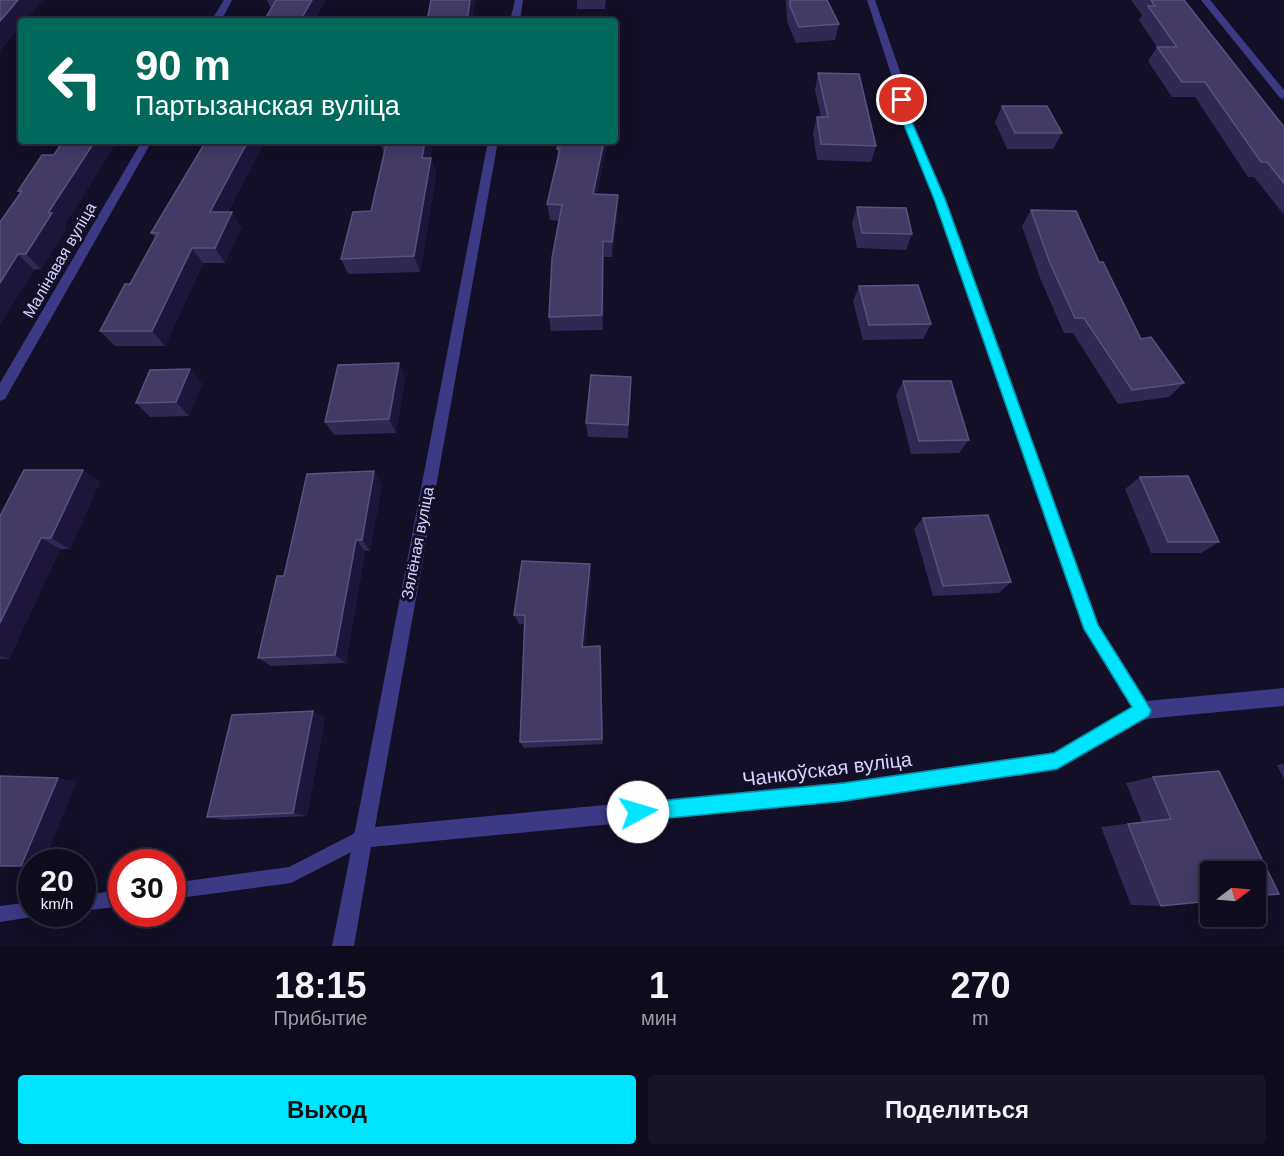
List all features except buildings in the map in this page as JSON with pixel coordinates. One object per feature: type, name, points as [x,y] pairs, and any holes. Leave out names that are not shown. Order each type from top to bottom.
[{"type":"street","points":[[218,18],[228,0]]},
{"type":"street","points":[[516,18],[519,0]]},
{"type":"street","points":[[870,0],[898,80],[907,120],[940,199],[1092,629],[1143,710]]},
{"type":"street","points":[[1206,0],[1284,96]]},
{"type":"street","name":"Малінавая вуліца","points":[[0,395],[145,144]]},
{"type":"street","name":"Зялёная вуліца","points":[[343,946],[492,144]]},
{"type":"street","name":"Чанкоўская вуліца","points":[[362,838],[844,792],[1057,761],[1143,710],[1284,697]]},
{"type":"lane","points":[[186,889],[291,875],[362,838]]},
{"type":"lane","points":[[0,914],[18,912]]},
{"type":"route","points":[[638,812],[844,792],[1057,761],[1143,710],[1092,629],[940,199],[907,120],[902,100]]}]
